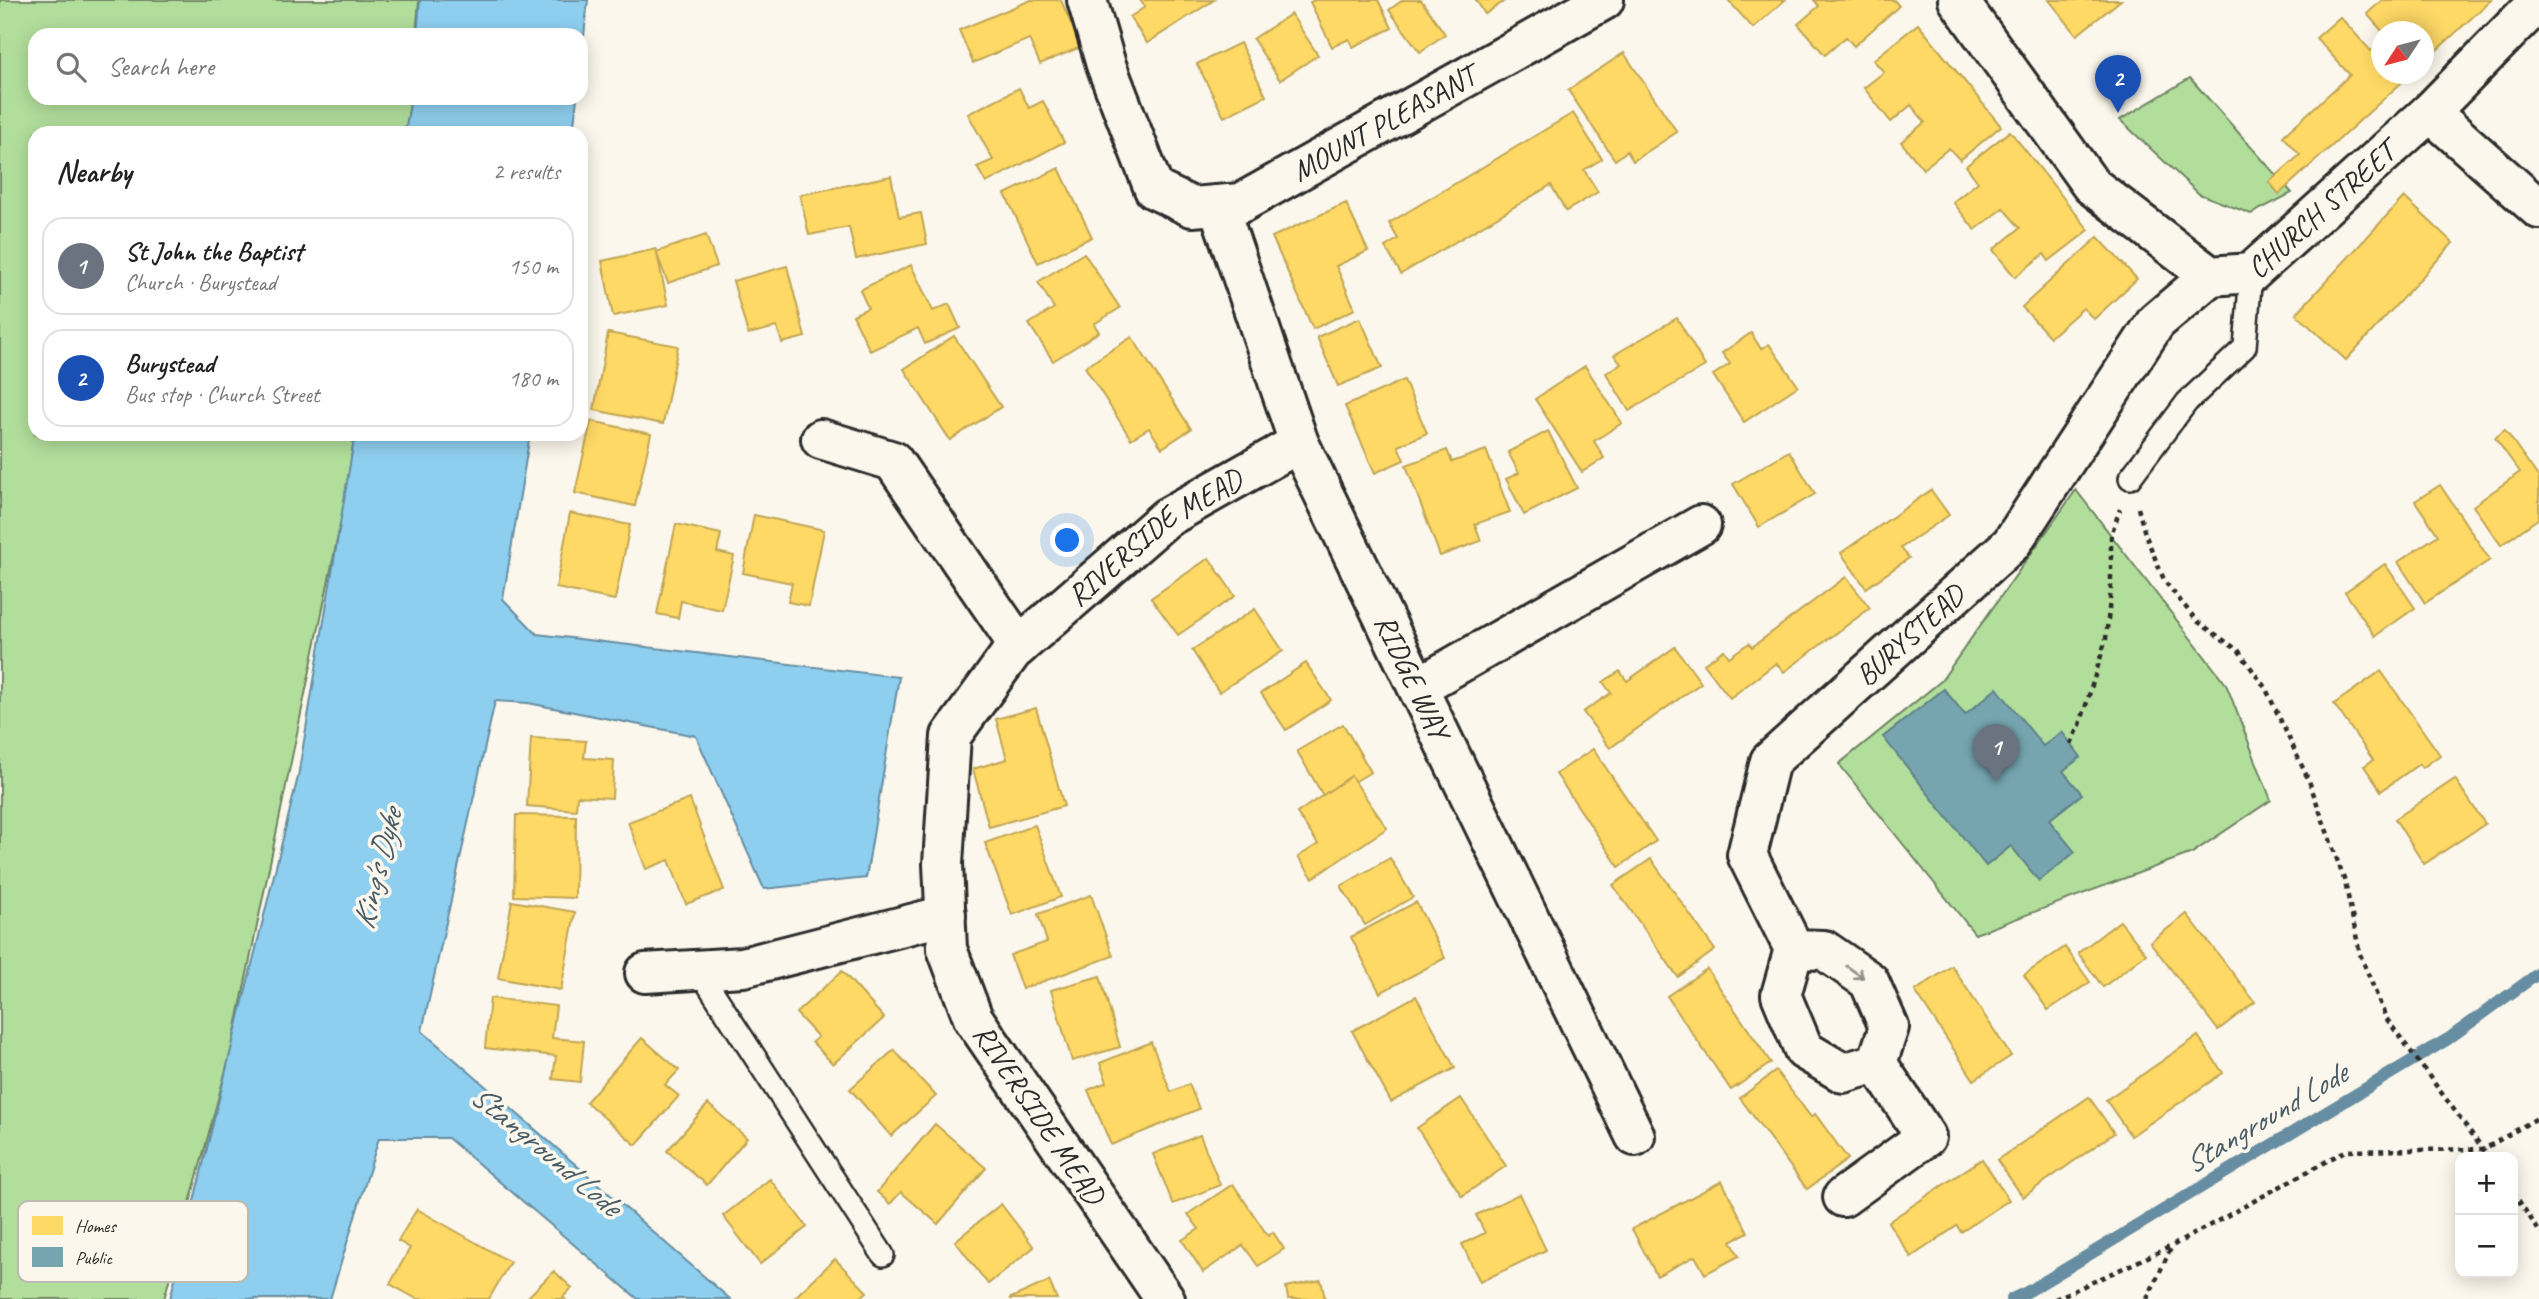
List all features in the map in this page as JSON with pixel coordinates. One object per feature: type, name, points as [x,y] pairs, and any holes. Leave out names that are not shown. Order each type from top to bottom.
[{"type":"street","name":"MOUNT PLEASANT","points":[[1087,0],[1105,65],[1154,189],[1192,207],[1241,203],[1604,0]]},
{"type":"street","name":"CHURCH STREET","points":[[1958,0],[2091,185],[2210,276],[2251,273],[2430,112],[2539,1]]},
{"type":"street","points":[[2430,112],[2539,209]]},
{"type":"street","name":"RIDGE WAY","points":[[1218,205],[1299,443],[1635,1136]]},
{"type":"street","name":"BURYSTEAD","points":[[1794,949],[1747,855],[1770,761],[2011,544],[2156,323],[2210,276]]},
{"type":"street","points":[[821,439],[893,461],[1020,646]]},
{"type":"street","name":"RIVERSIDE MEAD","points":[[1165,1299],[972,1018],[947,949],[943,864],[951,736],[1012,652],[1166,518],[1299,443]]},
{"type":"street","points":[[1418,687],[1701,526]]},
{"type":"street","points":[[645,973],[743,967],[946,915]]},
{"type":"street","points":[[1794,949],[1824,950],[1869,981],[1889,1027],[1877,1063],[1843,1073],[1804,1050],[1781,996],[1794,949]]},
{"type":"street","points":[[1843,1197],[1926,1137],[1877,1063]]},
{"type":"lane","points":[[2130,478],[2187,402],[2245,348],[2251,273]]},
{"type":"lane","points":[[698,970],[883,1255]]},
{"type":"path","points":[[2071,744],[2080,725],[2106,639],[2111,589],[2110,535],[2130,478]]},
{"type":"path","points":[[2130,478],[2145,534],[2165,582],[2197,621],[2239,651],[2266,689],[2309,781],[2344,882],[2360,954],[2386,1018],[2486,1152]]},
{"type":"path","points":[[2055,1299],[2172,1246],[2345,1151],[2484,1149],[2539,1117]]},
{"type":"path","points":[[2518,1200],[2539,1231]]},
{"type":"path","points":[[2147,1299],[2172,1246]]},
{"type":"green space","points":[[0,0],[419,0],[417,28],[28,28],[28,105],[410,105],[406,126],[28,126],[28,441],[354,441],[342,516],[231,1051],[190,1201],[18,1201],[18,1282],[169,1282],[164,1299],[0,1299]]},
{"type":"green space","points":[[2190,78],[2292,193],[2251,214],[2199,194],[2120,120]]},
{"type":"green space","points":[[2076,490],[2226,684],[2271,800],[2192,853],[1975,934],[1839,764],[1941,681]]},
{"type":"water","points":[[420,0],[588,0],[585,28],[418,28]]},
{"type":"water","points":[[410,105],[576,105],[574,126],[406,126]]},
{"type":"water","name":"King's Dyke","points":[[354,441],[529,441],[503,599],[537,634],[899,677],[866,878],[764,889],[696,736],[528,703],[495,701],[422,1031],[730,1299],[638,1299],[448,1138],[379,1138],[330,1299],[170,1299],[174,1282],[248,1282],[248,1201],[194,1201],[298,777]]},
{"type":"building: Homes","points":[[1031,0],[1061,0],[1081,47],[1040,64],[1029,39],[973,63],[959,30]]},
{"type":"building: Homes","points":[[1140,0],[1214,0],[1147,43],[1130,17],[1145,7]]},
{"type":"building: Homes","points":[[1378,0],[1392,28],[1353,47],[1349,39],[1332,47],[1310,2]]},
{"type":"building: Homes","points":[[1403,0],[1421,0],[1445,34],[1420,52],[1389,10]]},
{"type":"building: Homes","points":[[1476,0],[1506,0],[1485,14]]},
{"type":"building: Homes","points":[[1728,0],[1785,0],[1753,28]]},
{"type":"building: Homes","points":[[1814,0],[1894,0],[1899,6],[1854,46],[1846,37],[1825,55],[1798,24],[1819,6]]},
{"type":"building: Homes","points":[[2049,0],[2121,0],[2077,35]]},
{"type":"building: Homes","points":[[2382,0],[2491,0],[2434,53],[2434,21],[2373,21],[2367,14]]},
{"type":"building: Homes","points":[[1291,14],[1318,55],[1280,80],[1253,39]]},
{"type":"building: Homes","points":[[2340,17],[2371,51],[2371,84],[2400,84],[2279,194],[2269,182],[2300,155],[2283,136],[2350,75],[2316,38]]},
{"type":"building: Homes","points":[[1918,24],[2001,126],[1960,160],[1949,148],[1923,169],[1901,142],[1925,122],[1911,105],[1891,122],[1864,88],[1884,72],[1873,60]]},
{"type":"building: Homes","points":[[1240,43],[1266,96],[1224,117],[1197,64]]},
{"type":"building: Homes","points":[[1624,53],[1677,132],[1633,161],[1627,151],[1615,160],[1568,90]]},
{"type":"building: Homes","points":[[1019,88],[1029,108],[1043,101],[1064,142],[986,183],[977,167],[993,160],[968,114]]},
{"type":"building: Homes","points":[[1573,113],[1602,159],[1584,170],[1598,192],[1566,211],[1551,185],[1401,274],[1385,247],[1398,239],[1389,223]]},
{"type":"building: Homes","points":[[2010,131],[2089,230],[2049,261],[2044,254],[2015,277],[1993,250],[2020,228],[2003,208],[1975,230],[1953,202],[1978,182],[1966,166]]},
{"type":"building: Homes","points":[[1059,168],[1092,237],[1038,263],[1005,194]]},
{"type":"building: Homes","points":[[891,176],[899,217],[921,213],[927,244],[856,259],[849,227],[809,235],[800,195]]},
{"type":"building: Homes","points":[[2404,197],[2453,243],[2346,360],[2296,314]]},
{"type":"building: Homes","points":[[1346,203],[1368,251],[1336,266],[1355,309],[1313,329],[1272,237]]},
{"type":"building: Homes","points":[[706,235],[717,266],[668,283],[656,252]]},
{"type":"building: Homes","points":[[2098,237],[2137,279],[2094,319],[2083,308],[2050,337],[2022,307]]},
{"type":"building: Homes","points":[[656,249],[668,305],[613,316],[602,261]]},
{"type":"building: Homes","points":[[1084,253],[1120,308],[1094,324],[1099,332],[1053,361],[1029,324],[1054,308],[1038,282]]},
{"type":"building: Homes","points":[[911,265],[933,311],[949,304],[960,328],[925,344],[918,328],[870,351],[853,315],[868,308],[860,290]]},
{"type":"building: Homes","points":[[787,266],[805,337],[782,343],[777,327],[748,334],[733,281]]},
{"type":"building: Homes","points":[[1360,318],[1382,368],[1338,386],[1317,337]]},
{"type":"building: Homes","points":[[1677,318],[1705,366],[1629,411],[1606,373],[1621,364],[1614,355]]},
{"type":"building: Homes","points":[[608,333],[678,346],[663,424],[594,410]]},
{"type":"building: Homes","points":[[1751,333],[1761,349],[1769,344],[1798,386],[1744,422],[1713,375],[1730,364],[1722,353]]},
{"type":"building: Homes","points":[[954,336],[1001,407],[950,440],[904,369]]},
{"type":"building: Homes","points":[[1132,337],[1191,429],[1162,448],[1149,428],[1131,439],[1085,367]]},
{"type":"building: Homes","points":[[1585,366],[1622,423],[1594,441],[1604,458],[1582,472],[1535,399]]},
{"type":"building: Homes","points":[[1404,380],[1427,433],[1398,446],[1404,460],[1375,473],[1345,406]]},
{"type":"building: Homes","points":[[591,421],[651,434],[635,506],[575,493]]},
{"type":"building: Homes","points":[[2505,430],[2539,478],[2539,518],[2501,545],[2473,506],[2520,472],[2495,438]]},
{"type":"building: Homes","points":[[1548,431],[1577,488],[1524,515],[1506,479],[1519,473],[1508,452]]},
{"type":"building: Homes","points":[[1447,450],[1452,462],[1486,450],[1510,512],[1475,524],[1481,541],[1440,556],[1406,465]]},
{"type":"building: Homes","points":[[1789,451],[1815,494],[1759,527],[1733,484]]},
{"type":"building: Homes","points":[[2440,485],[2490,560],[2425,603],[2398,562],[2438,535],[2415,501]]},
{"type":"building: Homes","points":[[1931,490],[1949,515],[1901,548],[1909,558],[1866,588],[1841,553]]},
{"type":"building: Homes","points":[[570,513],[630,525],[615,600],[556,588]]},
{"type":"building: Homes","points":[[754,515],[824,530],[809,606],[788,602],[792,583],[743,573]]},
{"type":"building: Homes","points":[[676,524],[721,534],[717,552],[734,556],[722,610],[681,601],[678,618],[657,614]]},
{"type":"building: Homes","points":[[1209,558],[1235,596],[1178,635],[1151,598]]},
{"type":"building: Homes","points":[[2385,564],[2415,608],[2375,636],[2345,592]]},
{"type":"building: Homes","points":[[1846,577],[1870,608],[1784,672],[1776,663],[1730,698],[1704,664],[1724,650],[1729,657],[1749,643],[1752,647]]},
{"type":"building: Homes","points":[[1255,609],[1283,651],[1219,692],[1192,650]]},
{"type":"building: Homes","points":[[1675,647],[1701,683],[1610,748],[1583,712],[1611,693],[1603,682],[1620,671],[1627,681]]},
{"type":"building: Homes","points":[[1306,663],[1331,700],[1286,730],[1261,693]]},
{"type":"building: Homes","points":[[2381,671],[2440,755],[2422,768],[2419,764],[2381,791],[2364,766],[2373,760],[2334,704]]},
{"type":"building: Homes","points":[[1036,708],[1064,806],[989,827],[973,769],[1007,759],[996,719]]},
{"type":"building: Homes","points":[[1343,724],[1371,772],[1325,799],[1297,751]]},
{"type":"building: Homes","points":[[531,738],[586,741],[584,758],[614,760],[612,798],[577,796],[576,810],[527,806]]},
{"type":"building: Homes","points":[[1593,749],[1656,841],[1619,867],[1556,774]]},
{"type":"building: Homes","points":[[1351,776],[1387,828],[1313,878],[1298,857],[1318,844],[1297,813]]},
{"type":"building: Homes","points":[[2455,779],[2485,824],[2424,864],[2395,819]]},
{"type":"building: Homes","points":[[690,799],[724,890],[686,904],[669,860],[646,869],[628,822]]},
{"type":"building: Homes","points":[[516,815],[576,816],[575,898],[514,896]]},
{"type":"building: Homes","points":[[1035,825],[1061,897],[1012,915],[985,843]]},
{"type":"building: Homes","points":[[1390,858],[1413,897],[1365,925],[1341,886]]},
{"type":"building: Homes","points":[[1651,859],[1715,950],[1678,977],[1613,885]]},
{"type":"building: Homes","points":[[1091,895],[1113,956],[1022,989],[1010,955],[1047,942],[1038,914]]},
{"type":"building: Homes","points":[[512,901],[575,912],[561,990],[498,978]]},
{"type":"building: Homes","points":[[1416,902],[1445,958],[1380,993],[1351,937]]},
{"type":"building: Homes","points":[[2187,914],[2255,1002],[2218,1030],[2150,942]]},
{"type":"building: Homes","points":[[2120,921],[2146,954],[2103,987],[2078,953]]},
{"type":"building: Homes","points":[[2065,947],[2090,982],[2048,1010],[2024,975]]},
{"type":"building: Homes","points":[[1952,966],[2011,1056],[1974,1080],[1915,991]]},
{"type":"building: Homes","points":[[1707,969],[1771,1063],[1731,1090],[1667,996]]},
{"type":"building: Homes","points":[[842,971],[884,1018],[833,1064],[812,1042],[818,1037],[796,1013]]},
{"type":"building: Homes","points":[[1100,976],[1120,1047],[1072,1061],[1051,990]]},
{"type":"building: Homes","points":[[1416,996],[1455,1068],[1391,1102],[1352,1031]]},
{"type":"building: Homes","points":[[490,998],[556,1006],[552,1038],[584,1041],[580,1082],[553,1079],[556,1056],[485,1048]]},
{"type":"building: Homes","points":[[2198,1036],[2223,1073],[2131,1136],[2106,1100]]},
{"type":"building: Homes","points":[[642,1038],[679,1070],[665,1085],[679,1096],[636,1145],[586,1102]]},
{"type":"building: Homes","points":[[1151,1042],[1171,1092],[1189,1084],[1199,1109],[1111,1145],[1088,1090],[1107,1082],[1100,1063]]},
{"type":"building: Homes","points":[[894,1050],[936,1096],[891,1136],[850,1089]]},
{"type":"building: Homes","points":[[1776,1071],[1811,1117],[1815,1114],[1848,1159],[1807,1189],[1740,1098]]},
{"type":"building: Homes","points":[[2089,1097],[2114,1133],[2023,1197],[1997,1160]]},
{"type":"building: Homes","points":[[1461,1098],[1506,1166],[1462,1196],[1417,1128]]},
{"type":"building: Homes","points":[[708,1104],[747,1138],[707,1185],[667,1151]]},
{"type":"building: Homes","points":[[935,1124],[986,1168],[938,1224],[901,1192],[890,1204],[877,1192]]},
{"type":"building: Homes","points":[[1200,1135],[1220,1185],[1173,1204],[1153,1154]]},
{"type":"building: Homes","points":[[1982,1159],[2009,1200],[1961,1232],[1957,1226],[1911,1257],[1888,1222]]},
{"type":"building: Homes","points":[[770,1179],[807,1227],[760,1264],[723,1216]]},
{"type":"building: Homes","points":[[1722,1181],[1748,1232],[1731,1241],[1739,1256],[1705,1274],[1695,1256],[1657,1276],[1632,1229]]},
{"type":"building: Homes","points":[[1233,1184],[1268,1236],[1273,1232],[1284,1249],[1258,1266],[1243,1245],[1203,1272],[1182,1240],[1199,1229],[1188,1214]]},
{"type":"building: Homes","points":[[1519,1194],[1546,1250],[1480,1282],[1462,1244],[1485,1233],[1476,1215]]},
{"type":"building: Homes","points":[[1001,1204],[1034,1247],[988,1284],[955,1241]]},
{"type":"building: Homes","points":[[417,1209],[510,1262],[489,1299],[417,1299],[390,1284],[410,1248],[398,1241]]},
{"type":"building: Homes","points":[[835,1259],[867,1292],[859,1299],[793,1299]]},
{"type":"building: Homes","points":[[554,1271],[572,1288],[563,1297],[565,1299],[526,1299]]},
{"type":"building: Homes","points":[[1321,1280],[1325,1299],[1288,1299],[1286,1287]]},
{"type":"building: Homes","points":[[1049,1281],[1057,1299],[1009,1299]]},
{"type":"building: Public","points":[[1997,688],[2043,746],[2062,732],[2081,757],[2063,771],[2082,794],[2049,820],[2075,852],[2039,881],[2011,846],[1986,866],[1883,737],[1944,689],[1965,715]]},
{"type":"waterway","name":"Stanground Lode","points":[[2012,1299],[2448,1039],[2539,973]]},
{"type":"place","name":"Burystead","points":[[2118,113]]},
{"type":"place","name":"St John the Baptist","points":[[1996,782]]}]
